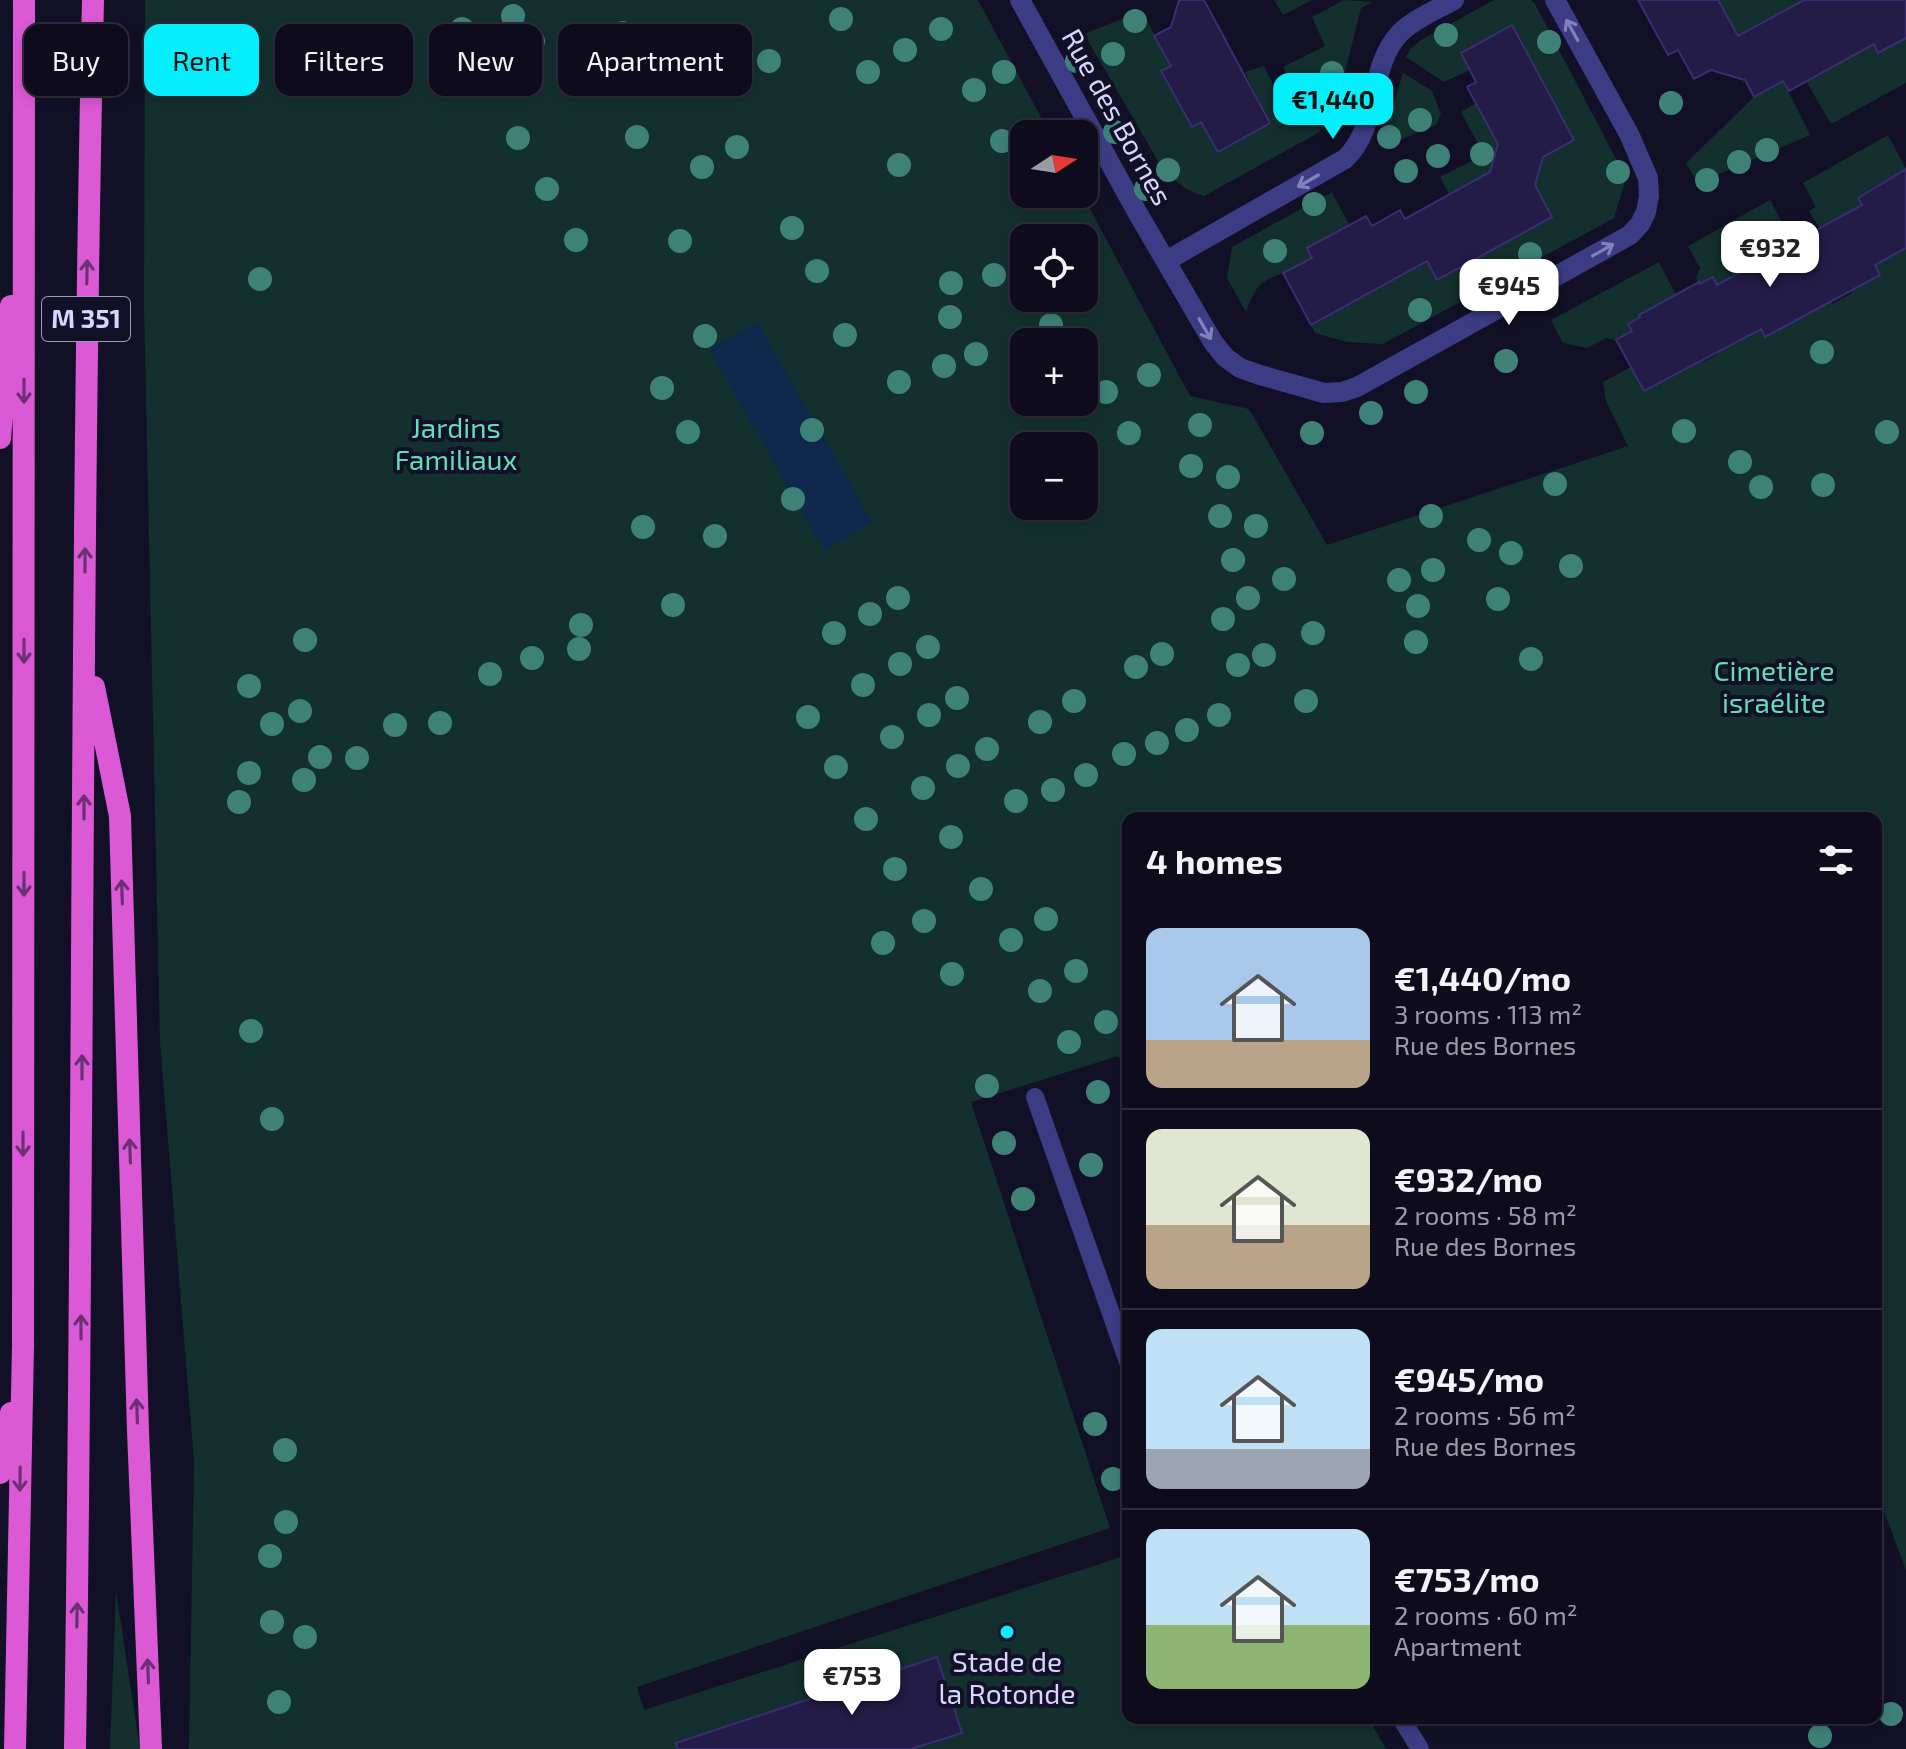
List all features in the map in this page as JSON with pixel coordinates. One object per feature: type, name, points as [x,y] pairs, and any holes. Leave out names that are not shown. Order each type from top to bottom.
[{"type":"highway","name":"M 351","points":[[23,1345],[24,0]]},
{"type":"highway","name":"M 351","points":[[85,638],[86,324],[93,0]]},
{"type":"highway","points":[[0,438],[24,145]]},
{"type":"highway","points":[[75,1749],[85,638]]},
{"type":"highway","points":[[85,638],[120,816],[138,1431],[151,1749]]},
{"type":"highway","points":[[0,1473],[23,1345]]},
{"type":"highway","points":[[15,1749],[23,1345]]},
{"type":"street","name":"Rue des Bornes","points":[[1020,0],[1213,342],[1233,362],[1260,375],[1324,393],[1342,392],[1371,380],[1630,235],[1640,224],[1649,196],[1648,178],[1629,134],[1555,0]]},
{"type":"street","points":[[1166,261],[1345,159],[1362,138],[1389,48],[1409,26],[1454,0]]},
{"type":"lane","points":[[1035,1097],[1122,1345]]},
{"type":"lane","points":[[1405,1724],[1420,1749]]},
{"type":"green space","points":[[145,0],[978,0],[1042,120],[1010,120],[1010,208],[1089,208],[1190,396],[1249,409],[1327,545],[1628,446],[1606,401],[1603,382],[1631,367],[1644,391],[1718,354],[1717,351],[1760,328],[1766,337],[1831,301],[1832,304],[1852,293],[1851,290],[1875,265],[1906,248],[1906,1570],[1882,1506],[1882,812],[1122,812],[1122,1063],[1118,1056],[971,1102],[1110,1528],[637,1687],[644,1710],[1122,1557],[1122,1724],[1371,1724],[1386,1749],[189,1749],[194,1461],[160,1041],[144,306],[145,96],[259,96],[259,24],[145,24]]},
{"type":"green space","points":[[1274,0],[1312,0],[1283,15]]},
{"type":"green space","points":[[1344,0],[1373,2],[1361,8],[1336,97],[1293,88],[1283,67],[1325,46],[1312,17]]},
{"type":"green space","points":[[1494,0],[1531,0],[1535,4],[1626,178],[1614,218],[1383,344],[1347,342],[1315,333],[1311,325],[1427,261],[1438,279],[1552,217],[1535,185],[1543,157],[1574,139],[1512,26],[1461,53],[1470,70],[1444,82],[1406,57],[1421,40]]},
{"type":"green space","points":[[1718,0],[1808,0],[1738,38]]},
{"type":"green space","points":[[1142,11],[1171,66],[1161,71],[1192,127],[1201,122],[1270,123],[1245,72],[1264,66],[1283,105],[1330,113],[1325,125],[1318,133],[1204,196],[1185,188],[1161,166],[1084,34]]},
{"type":"green space","points":[[1868,34],[1879,53],[1906,38],[1906,83],[1831,124],[1806,81]]},
{"type":"green space","points":[[1403,73],[1432,91],[1441,114],[1436,125],[1380,148]]},
{"type":"green space","points":[[1783,81],[1810,135],[1698,183],[1686,163],[1754,97]]},
{"type":"green space","points":[[1476,103],[1498,144],[1490,172],[1449,194],[1440,177],[1484,155],[1461,112]]},
{"type":"green space","points":[[1888,135],[1906,169],[1870,189],[1863,205],[1821,231],[1809,211],[1816,207],[1803,183]]},
{"type":"green space","points":[[1332,192],[1349,225],[1307,248],[1312,258],[1291,271],[1263,282],[1255,291],[1246,312],[1227,278],[1232,247]]},
{"type":"green space","points":[[1770,200],[1783,224],[1793,220],[1802,238],[1738,286],[1732,276],[1717,285],[1713,277],[1700,284],[1696,278],[1700,268],[1688,246]]},
{"type":"green space","points":[[1659,262],[1676,295],[1640,314],[1628,324],[1632,331],[1616,340],[1606,338],[1587,348],[1563,343],[1551,320]]},
{"type":"green space","points":[[116,1591],[140,1749],[110,1749]]},
{"type":"water","points":[[757,322],[872,522],[824,550],[709,349]]},
{"type":"building","points":[[1179,0],[1204,0],[1270,123],[1218,152],[1201,122],[1192,127],[1161,71],[1171,66],[1154,36],[1171,27]]},
{"type":"building","points":[[1638,0],[1718,0],[1738,36],[1804,0],[1906,0],[1906,38],[1878,53],[1874,44],[1789,91],[1783,81],[1754,97],[1745,80],[1711,70],[1694,79],[1678,50],[1668,55]]},
{"type":"building","points":[[1512,25],[1574,140],[1543,157],[1535,185],[1552,217],[1437,280],[1427,261],[1311,325],[1283,273],[1312,258],[1307,248],[1366,216],[1372,226],[1400,210],[1405,219],[1490,172],[1498,144],[1467,87],[1476,82],[1461,53]]},
{"type":"building","points":[[1906,169],[1906,248],[1875,265],[1880,275],[1765,337],[1761,329],[1644,391],[1616,340],[1632,331],[1628,324],[1699,282],[1713,277],[1717,285],[1862,205],[1858,198]]},
{"type":"building","points":[[937,1657],[962,1733],[911,1749],[677,1749],[676,1743]]},
{"type":"place","name":"Stade de la Rotonde","points":[[1007,1632]]},
{"type":"park label","name":"Jardins Familiaux","points":[[456,444]]},
{"type":"park label","name":"Cimetière israélite","points":[[1774,687]]}]
